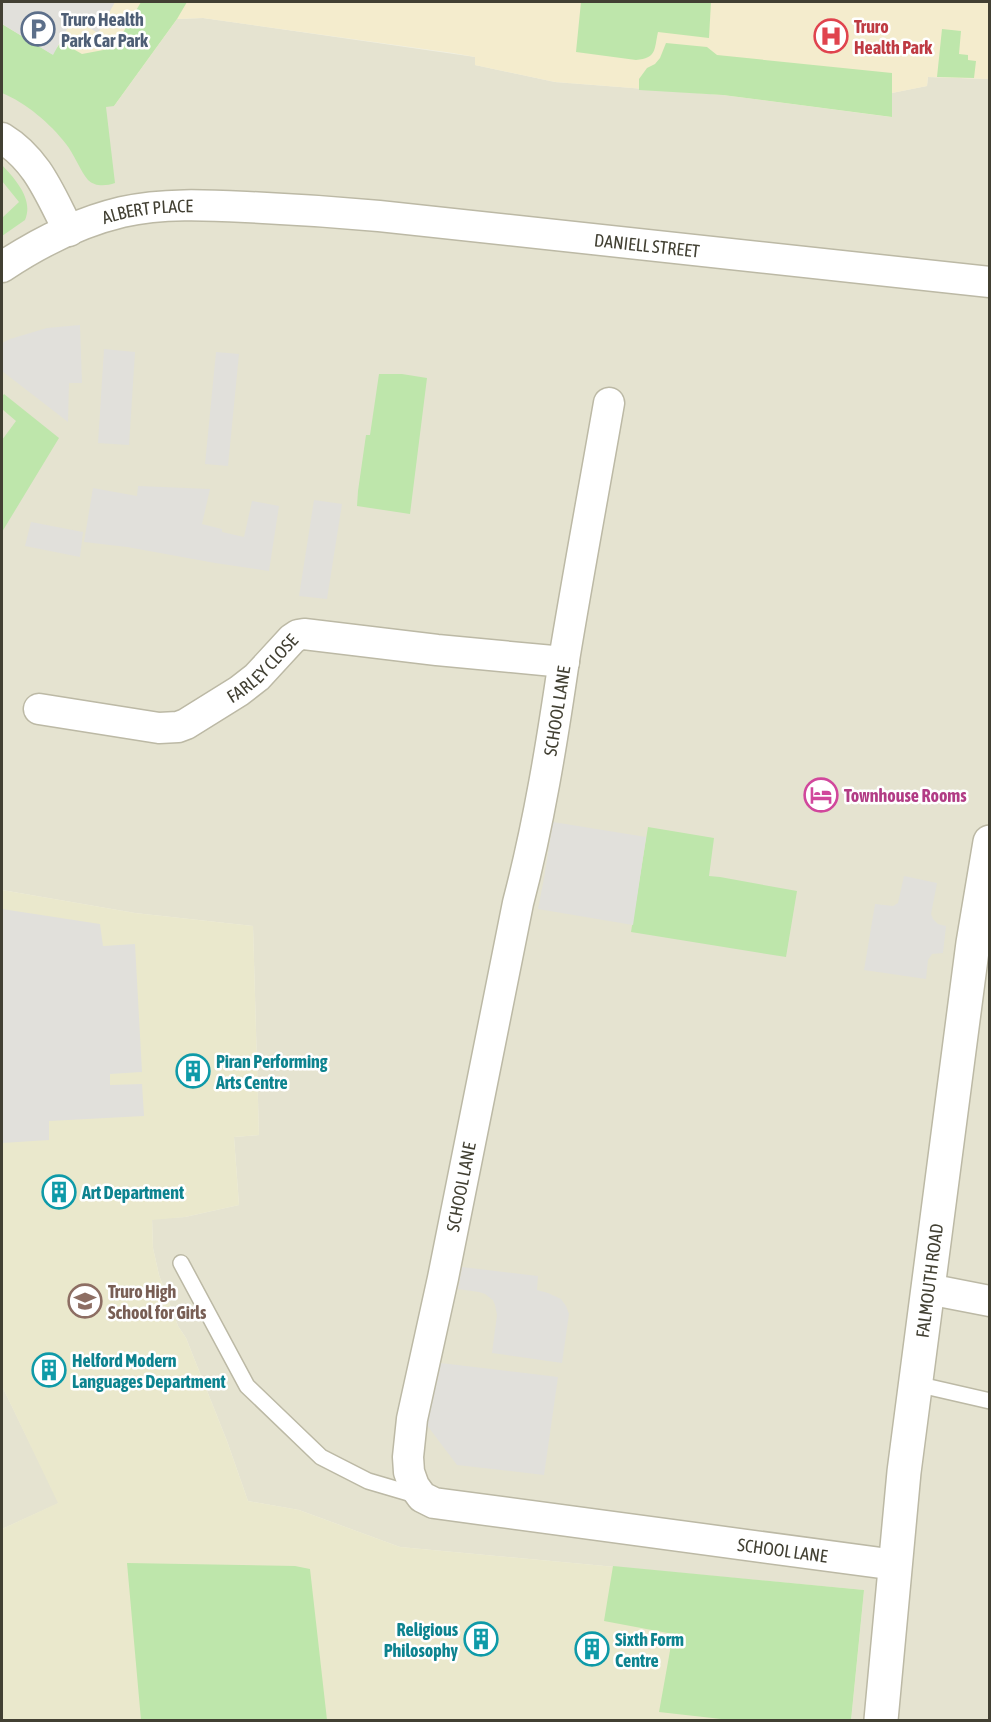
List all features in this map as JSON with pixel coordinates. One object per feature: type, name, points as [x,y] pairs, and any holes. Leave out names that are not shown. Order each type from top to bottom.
[{"type":"street","points":[[2,138],[14,145],[29,159],[44,182],[69,231]]},
{"type":"street","name":"ALBERT PLACE","points":[[2,267],[39,245],[69,231],[120,213],[158,207],[217,205],[305,209]]},
{"type":"street","name":"DANIELL STREET","points":[[305,209],[497,227],[990,282]]},
{"type":"street","name":"SCHOOL LANE","points":[[609,403],[549,759],[412,1419],[408,1457],[409,1472],[414,1486],[422,1497],[434,1503],[896,1565]]},
{"type":"street","name":"FARLEY CLOSE","points":[[39,710],[159,728],[178,727],[195,720],[239,691],[257,677],[292,639],[304,634],[564,662]]},
{"type":"street","name":"FALMOUTH ROAD","points":[[881,1720],[904,1472],[973,943],[990,842]]},
{"type":"street","points":[[928,1288],[990,1301]]},
{"type":"lane","points":[[181,1263],[247,1386],[288,1426],[321,1457],[368,1481],[422,1497]]},
{"type":"lane","points":[[916,1384],[990,1401]]},
{"type":"shaded area","points":[[2,2],[989,2],[989,79],[928,77],[927,86],[892,93],[892,117],[723,95],[555,82],[475,65],[475,57],[453,53],[203,18],[177,19],[114,106],[2,58]]},
{"type":"shaded area","name":"Truro Health Park Car Park","points":[[2,2],[115,2],[98,33],[73,18],[53,55],[2,24]]},
{"type":"shaded area","points":[[203,18],[475,57],[475,65],[555,82],[723,95],[891,117],[892,93],[927,86],[928,77],[989,79],[989,1720],[851,1720],[864,1590],[400,1547],[299,1510],[248,1501],[227,1441],[159,1275],[153,1248],[152,1219],[185,1217],[239,1205],[234,1137],[259,1135],[253,926],[135,913],[2,890],[2,58],[114,106],[177,19]]},
{"type":"shaded area","points":[[80,325],[82,383],[69,383],[68,422],[2,371],[2,343],[47,328]]},
{"type":"shaded area","points":[[104,349],[135,352],[129,445],[98,443]]},
{"type":"shaded area","points":[[216,352],[239,354],[228,466],[205,464]]},
{"type":"shaded area","points":[[138,486],[210,489],[202,524],[244,537],[252,501],[279,506],[269,571],[84,542],[93,488],[137,496]]},
{"type":"shaded area","points":[[314,500],[342,504],[327,599],[299,596]]},
{"type":"shaded area","points":[[31,522],[83,532],[80,557],[25,546]]},
{"type":"shaded area","points":[[553,822],[646,837],[633,925],[538,909]]},
{"type":"shaded area","points":[[904,876],[937,883],[931,914],[938,924],[946,926],[943,953],[932,954],[928,960],[926,979],[864,970],[875,904],[893,906],[898,903]]},
{"type":"shaded area","name":"Truro High School for Girls","points":[[2,890],[135,913],[253,926],[259,1135],[234,1137],[239,1205],[185,1217],[152,1220],[153,1248],[159,1275],[227,1441],[248,1501],[299,1510],[400,1547],[864,1590],[851,1720],[2,1720],[2,1529],[58,1503],[2,1386]]},
{"type":"shaded area","points":[[2,909],[100,924],[103,946],[135,944],[142,1072],[110,1074],[110,1085],[142,1084],[144,1116],[49,1121],[49,1140],[2,1143]]},
{"type":"shaded area","points":[[462,1267],[538,1276],[537,1290],[561,1299],[569,1314],[562,1363],[492,1353],[497,1315],[495,1305],[493,1300],[485,1294],[458,1289]]},
{"type":"shaded area","points":[[432,1362],[558,1377],[544,1475],[457,1465],[423,1420]]},
{"type":"shaded area","points":[[2,1386],[59,1503],[2,1529]]},
{"type":"green space","points":[[141,2],[187,2],[114,106],[106,107],[115,183],[97,185],[88,180],[66,144],[45,121],[20,102],[2,93],[2,24],[52,54],[61,42],[82,54],[114,48]]},
{"type":"green space","points":[[581,2],[711,2],[709,38],[658,32],[651,55],[636,60],[576,52]]},
{"type":"green space","points":[[942,29],[961,31],[959,54],[968,55],[968,60],[976,61],[974,78],[937,77]]},
{"type":"green space","points":[[666,43],[707,47],[717,55],[892,73],[892,117],[723,95],[639,90],[639,79],[647,68],[660,58]]},
{"type":"green space","points":[[2,165],[22,190],[27,212],[25,220],[2,236],[2,218],[19,202],[2,181]]},
{"type":"green space","points":[[379,374],[402,374],[427,378],[410,514],[357,506],[366,435],[370,435]]},
{"type":"green space","points":[[4,394],[59,438],[2,532],[2,440],[16,421],[2,409]]},
{"type":"green space","points":[[648,827],[714,838],[709,876],[797,891],[786,957],[631,932]]},
{"type":"green space","points":[[127,1563],[295,1566],[310,1569],[327,1720],[141,1720]]},
{"type":"green space","points":[[613,1566],[864,1590],[851,1720],[730,1720],[659,1712],[673,1634],[604,1621]]},
{"type":"place","name":"Truro Health Park Car Park","points":[[38,29]]},
{"type":"place","name":"Truro Health Park","points":[[831,36]]},
{"type":"place","name":"Townhouse Rooms","points":[[821,795]]},
{"type":"place","name":"Piran Performing Arts Centre","points":[[193,1071]]},
{"type":"place","name":"Art Department","points":[[59,1192]]},
{"type":"place","name":"Truro High School for Girls","points":[[85,1301]]},
{"type":"place","name":"Helford Modern Languages Department","points":[[49,1370]]},
{"type":"place","name":"Religious Philosophy","points":[[481,1639]]},
{"type":"place","name":"Sixth Form Centre","points":[[592,1649]]}]
